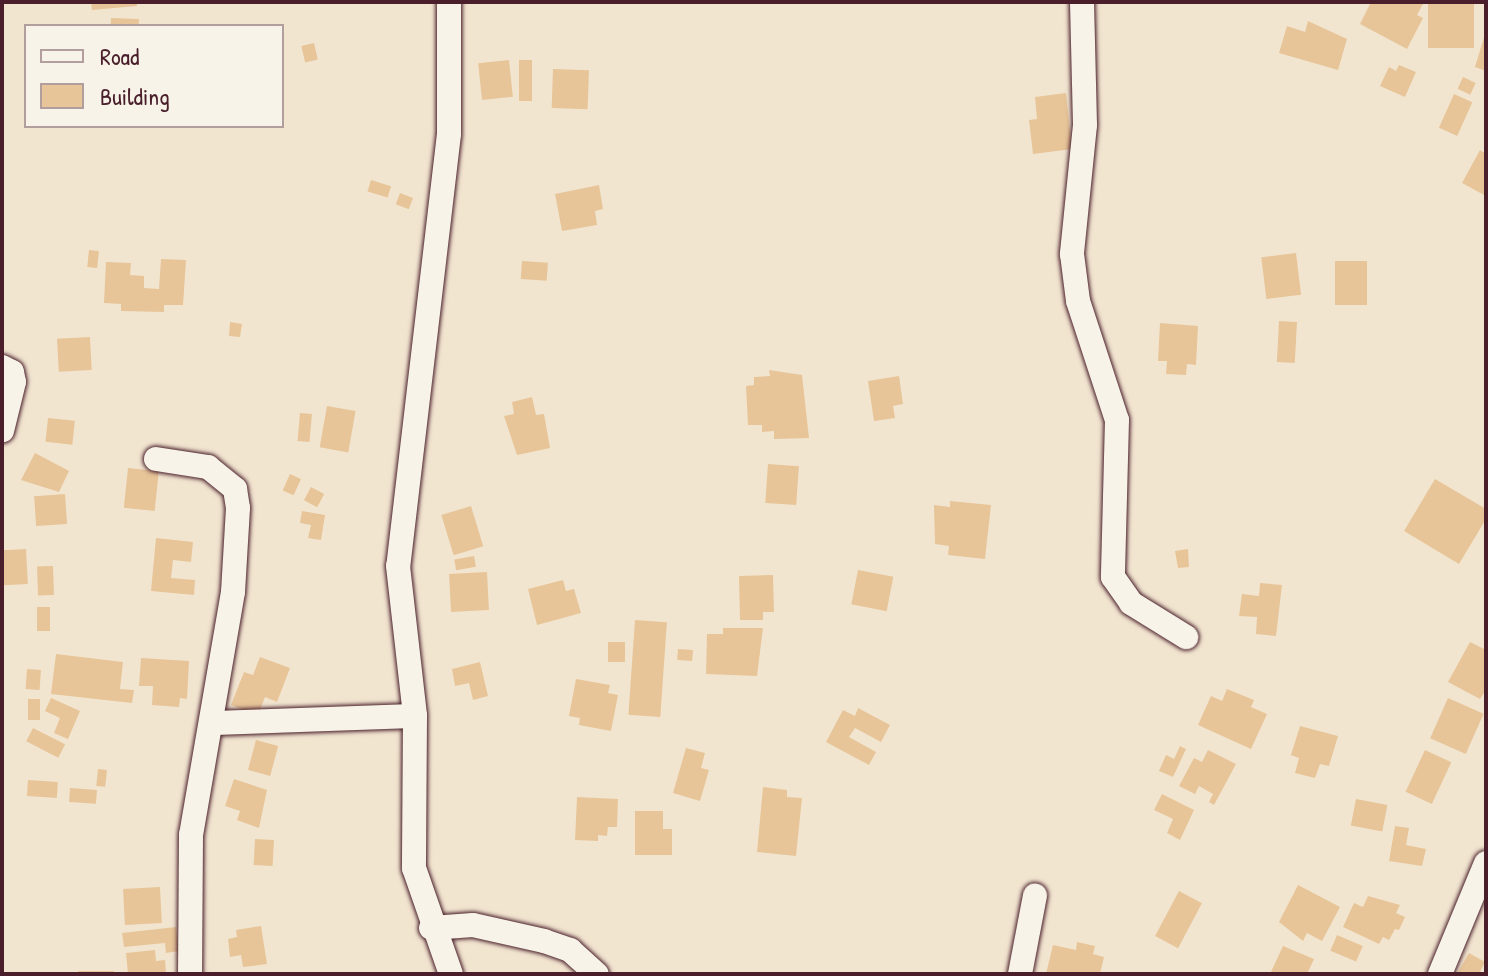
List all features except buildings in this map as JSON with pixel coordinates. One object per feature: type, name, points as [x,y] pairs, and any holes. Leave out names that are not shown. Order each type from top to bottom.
[{"type":"street","points":[[449,2],[449,134],[398,566],[415,716],[414,868],[431,928],[451,974]]},
{"type":"street","points":[[1082,2],[1085,125],[1072,254],[1078,301],[1117,420],[1113,577],[1131,603],[1186,637]]},
{"type":"street","points":[[2,367],[12,372],[14,382],[2,431]]},
{"type":"street","points":[[156,459],[208,467],[235,489],[233,592],[187,882],[190,974]]},
{"type":"street","points":[[213,723],[415,716]]},
{"type":"street","points":[[1440,974],[1486,863]]},
{"type":"street","points":[[1020,974],[1035,895]]},
{"type":"street","points":[[431,928],[473,925],[544,941],[570,950],[597,974]]}]
